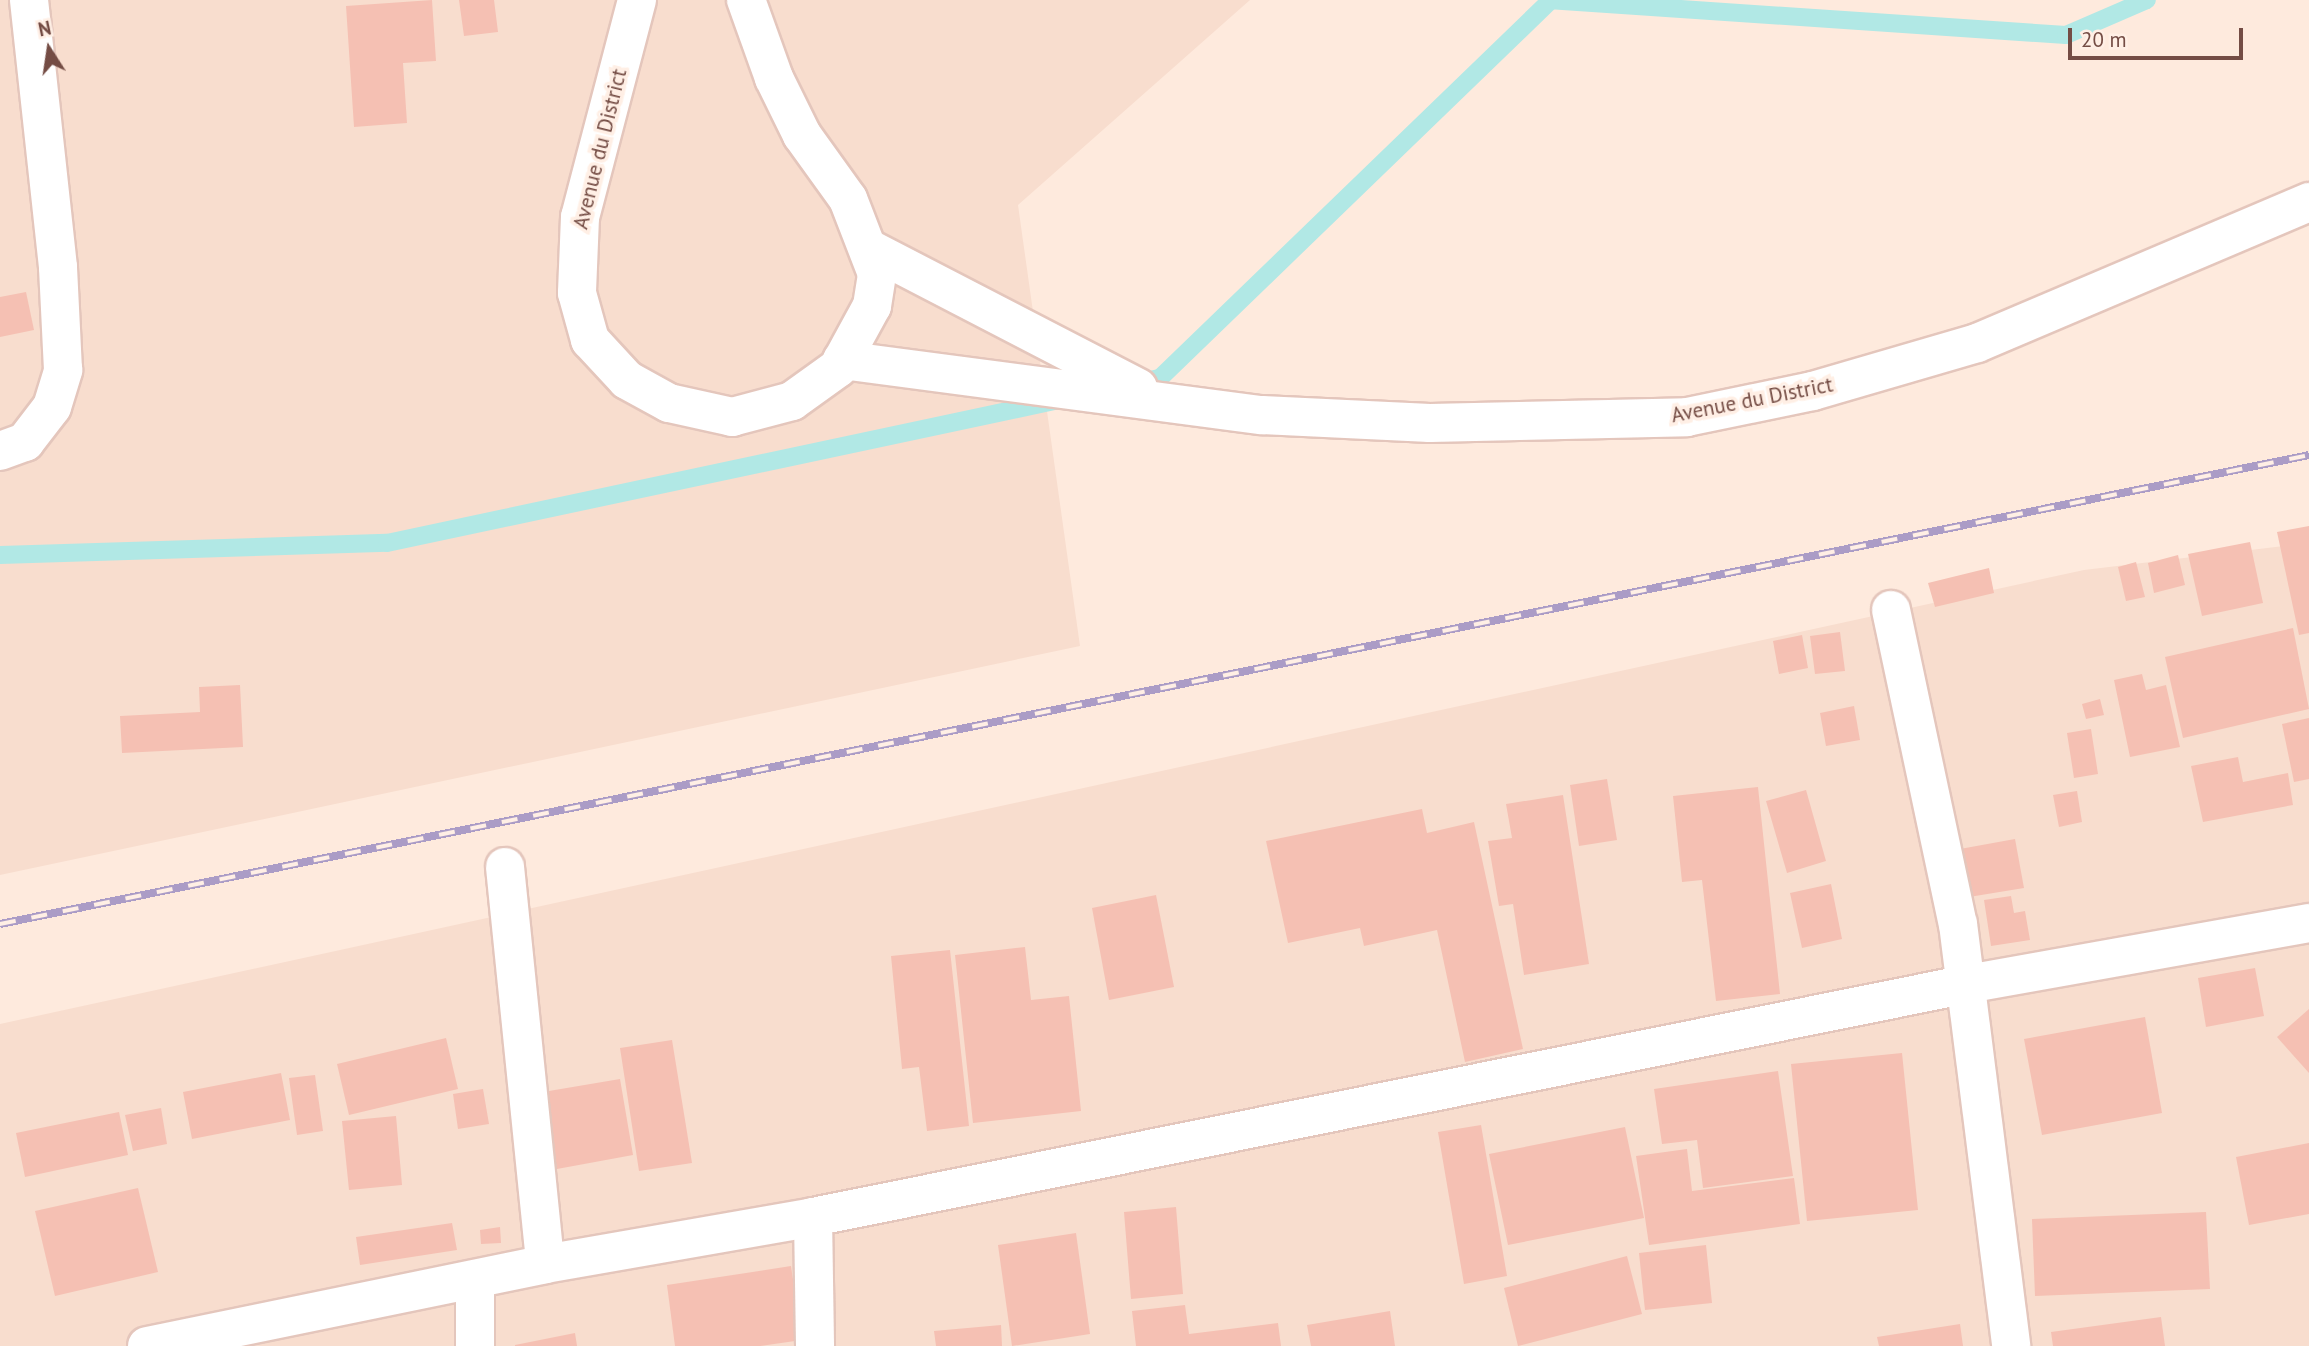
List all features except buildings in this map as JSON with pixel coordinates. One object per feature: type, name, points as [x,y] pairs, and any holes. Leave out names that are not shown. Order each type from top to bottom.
[{"type":"street","points":[[0,451],[25,442],[46,416],[63,370],[58,267],[29,0]]},
{"type":"street","name":"Avenue du District","points":[[637,0],[580,217],[577,293],[590,340],[627,380],[669,403],[732,417],[792,401],[842,360],[872,306],[877,274],[870,249],[848,200],[802,135],[774,78],[746,0]]},
{"type":"street","name":"Avenue du District","points":[[842,360],[1262,415],[1430,423],[1687,418],[1813,391],[1977,343],[2309,202]]},
{"type":"street","name":"Avenue du District","points":[[870,249],[1161,400]]},
{"type":"street","points":[[1891,610],[1947,857],[1967,984],[2011,1346]]},
{"type":"street","points":[[505,867],[545,1264]]},
{"type":"street","points":[[147,1346],[475,1282],[545,1264],[813,1217],[1967,984],[2309,923]]},
{"type":"street","points":[[813,1217],[815,1346]]},
{"type":"street","points":[[474,1346],[475,1282]]},
{"type":"shaded area","points":[[0,0],[1250,0],[1018,205],[1080,646],[0,875]]},
{"type":"shaded area","points":[[2309,543],[2309,1346],[0,1346],[0,1024],[2084,570]]},
{"type":"waterway","points":[[1548,0],[2066,35],[2147,0]]},
{"type":"waterway","points":[[1131,384],[1160,378],[1550,1]]},
{"type":"waterway","points":[[0,555],[387,543],[1059,400]]},
{"type":"railway","points":[[0,924],[2309,455]]}]
